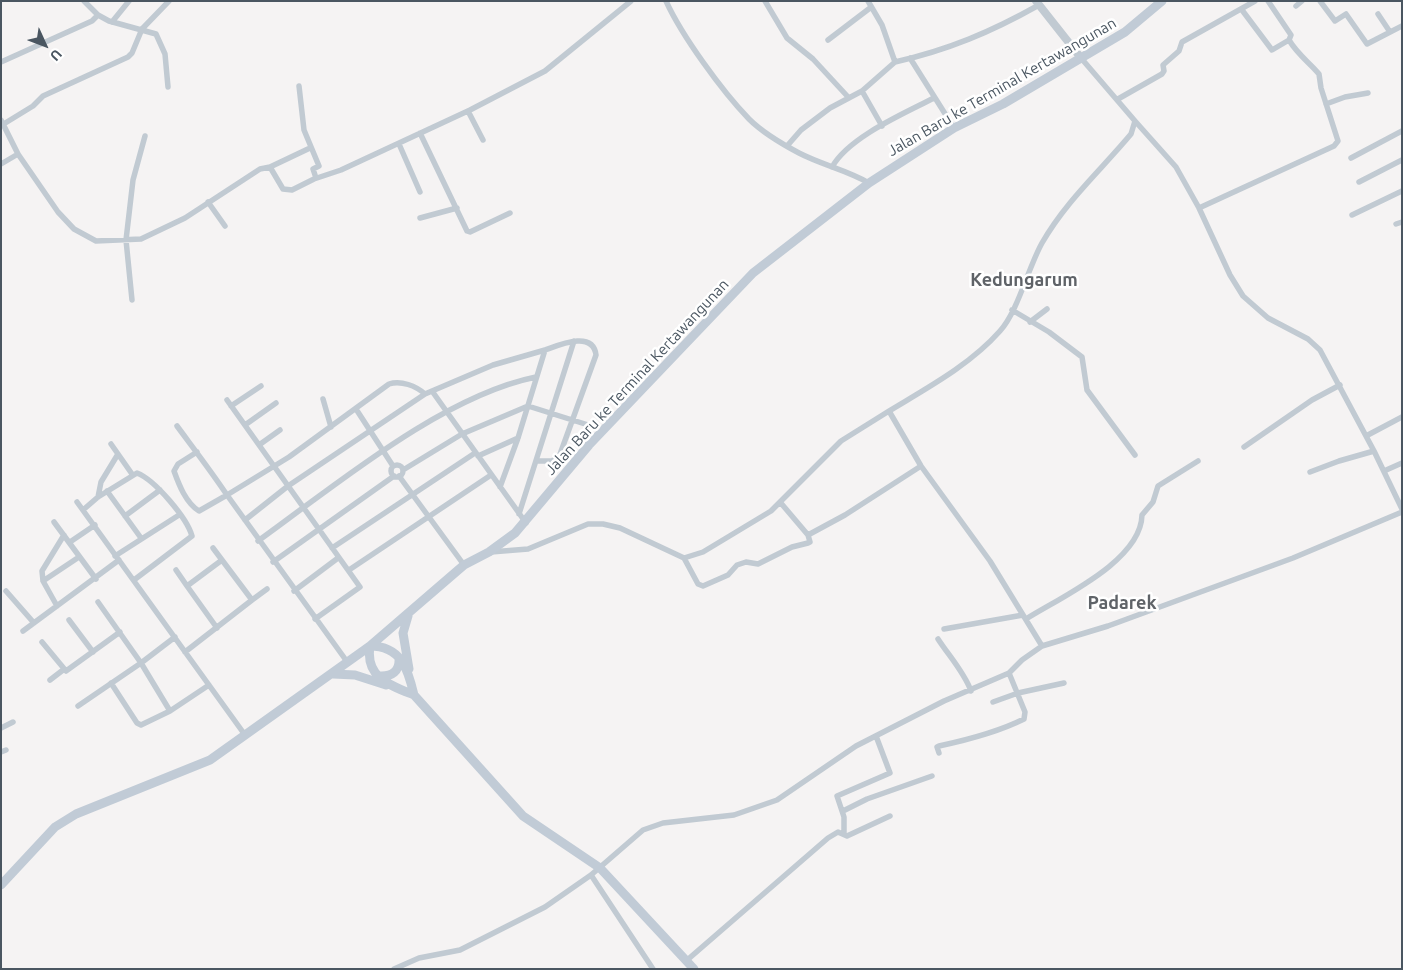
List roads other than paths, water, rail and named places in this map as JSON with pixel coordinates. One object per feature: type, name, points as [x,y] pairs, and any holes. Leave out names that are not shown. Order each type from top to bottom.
[{"type":"main road","name":"Jalan Baru ke Terminal Kertawangunan","points":[[1,886],[55,827],[76,814],[210,760],[348,663],[464,565],[489,552],[526,523],[556,483],[604,430],[753,273],[869,183],[954,128],[1003,104],[1125,32],[1162,1]]},
{"type":"main road","points":[[411,611],[405,622],[403,634],[414,695]]},
{"type":"main road","points":[[395,688],[379,676],[370,666],[368,657],[370,646],[389,649],[399,658],[410,676]]},
{"type":"main road","points":[[379,676],[388,677],[395,673],[400,666],[399,658]]},
{"type":"main road","points":[[332,674],[355,676],[414,695],[523,816],[600,868],[694,969]]},
{"type":"street","points":[[84,1],[98,15],[143,27],[159,38],[165,54],[168,87]]},
{"type":"street","points":[[113,20],[129,1]]},
{"type":"street","points":[[169,1],[143,27],[132,53],[128,57],[43,96],[33,106],[2,123],[18,154],[64,219],[85,236],[96,240],[141,239],[185,218],[254,172],[270,167],[310,148]]},
{"type":"street","points":[[270,167],[283,189],[292,190],[316,178],[341,170],[399,144],[545,71],[631,1]]},
{"type":"street","points":[[666,1],[678,24],[739,108],[762,130],[813,160],[858,176],[869,183]]},
{"type":"street","points":[[765,1],[787,38],[813,59],[849,98]]},
{"type":"street","points":[[1118,99],[1162,74],[1164,71],[1163,65],[1180,49],[1182,42],[1255,1]]},
{"type":"street","points":[[1242,10],[1272,50],[1289,40],[1291,34],[1268,1]]},
{"type":"street","points":[[1296,6],[1302,1]]},
{"type":"street","points":[[1320,1],[1335,21],[1346,14],[1367,44],[1402,26]]},
{"type":"street","points":[[394,969],[419,958],[460,950],[545,908],[600,868],[643,830],[663,823],[734,815],[777,800],[856,746],[944,701],[1009,673],[1022,660],[1042,646],[1108,626],[1293,558],[1402,511],[1374,451],[1320,350],[1308,339],[1268,318],[1243,296],[1230,275],[1199,208],[1176,167],[1081,58],[1037,3],[980,37],[952,48],[895,62],[862,91],[830,108],[800,130],[787,146]]},
{"type":"street","points":[[828,40],[869,4],[882,25],[895,62]]},
{"type":"street","points":[[1378,14],[1390,32]]},
{"type":"street","points":[[1,62],[92,21],[98,15]]},
{"type":"street","points":[[1199,208],[1334,146],[1339,138],[1326,104],[1319,74],[1304,61],[1289,40]]},
{"type":"street","points":[[910,58],[954,128]]},
{"type":"street","points":[[299,86],[302,121],[310,148],[319,166],[313,170],[316,178]]},
{"type":"street","points":[[862,91],[882,126]]},
{"type":"street","points":[[1326,104],[1345,97],[1368,93]]},
{"type":"street","points":[[832,167],[846,149],[882,126],[934,98]]},
{"type":"street","points":[[468,111],[483,140]]},
{"type":"street","points":[[684,558],[703,552],[771,511],[841,441],[889,410],[932,386],[958,367],[1000,331],[1012,310],[1038,251],[1053,225],[1070,201],[1131,134],[1135,121]]},
{"type":"street","points":[[1351,158],[1402,131]]},
{"type":"street","points":[[420,133],[469,232],[510,214]]},
{"type":"street","points":[[132,300],[128,240],[133,180],[145,136]]},
{"type":"street","points":[[399,144],[420,192]]},
{"type":"street","points":[[1,164],[18,154]]},
{"type":"street","points":[[1359,182],[1402,160]]},
{"type":"street","points":[[1352,216],[1402,191]]},
{"type":"street","points":[[208,202],[225,226]]},
{"type":"street","points":[[420,218],[457,208]]},
{"type":"street","points":[[1030,322],[1046,309]]},
{"type":"street","points":[[1012,310],[1049,332],[1082,357],[1088,390],[1135,456]]},
{"type":"street","points":[[519,514],[574,341]]},
{"type":"street","points":[[245,520],[288,486],[425,394],[493,365],[574,341],[591,345],[596,355],[574,421],[558,459],[552,462],[536,461]]},
{"type":"street","points":[[500,487],[518,438],[545,350]]},
{"type":"street","points":[[258,541],[384,452],[446,411],[515,383],[536,377]]},
{"type":"street","points":[[197,452],[178,464],[174,471],[179,485],[200,511],[274,466],[394,382],[418,388],[425,394]]},
{"type":"street","points":[[1244,447],[1312,400],[1340,385]]},
{"type":"street","points":[[231,406],[261,386]]},
{"type":"street","points":[[432,391],[526,523]]},
{"type":"street","points":[[323,399],[332,427]]},
{"type":"street","points":[[227,400],[305,507],[338,558],[360,586],[315,619]]},
{"type":"street","points":[[245,425],[276,403]]},
{"type":"street","points":[[273,562],[403,470],[462,434],[528,406],[604,430]]},
{"type":"street","points":[[356,409],[393,466],[391,471],[413,494],[464,565]]},
{"type":"street","points":[[889,410],[921,466],[990,560],[1042,646]]},
{"type":"street","points":[[1366,436],[1402,417]]},
{"type":"street","points":[[177,426],[273,562],[348,663]]},
{"type":"street","points":[[259,445],[280,430]]},
{"type":"street","points":[[332,548],[413,494],[477,455],[518,438]]},
{"type":"street","points":[[111,444],[132,474]]},
{"type":"street","points":[[1310,472],[1374,451]]},
{"type":"street","points":[[98,497],[98,488],[118,454]]},
{"type":"street","points":[[944,630],[1025,617],[1062,598],[1116,561],[1132,544],[1142,523],[1142,515],[1153,502],[1158,486],[1198,461]]},
{"type":"street","points":[[1384,471],[1402,463]]},
{"type":"street","points":[[393,466],[398,465],[403,470]]},
{"type":"street","points":[[808,535],[845,515],[921,466]]},
{"type":"street","points":[[83,510],[106,491],[136,473],[142,475],[160,490],[179,515],[192,536],[134,580]]},
{"type":"street","points":[[349,570],[491,475]]},
{"type":"street","points":[[125,516],[160,490]]},
{"type":"street","points":[[106,491],[141,538]]},
{"type":"street","points":[[77,502],[245,735]]},
{"type":"street","points":[[489,552],[528,549],[588,524],[603,524],[620,528],[684,558],[698,584],[703,586],[728,575],[737,565],[746,562],[758,564],[810,542],[808,535],[780,502]]},
{"type":"street","points":[[23,631],[96,579],[141,538],[179,515]]},
{"type":"street","points":[[54,522],[96,579]]},
{"type":"street","points":[[70,542],[95,525]]},
{"type":"street","points":[[57,606],[43,581],[42,571],[64,535]]},
{"type":"street","points":[[213,548],[252,600]]},
{"type":"street","points":[[43,581],[79,556]]},
{"type":"street","points":[[294,591],[338,558]]},
{"type":"street","points":[[187,586],[222,560]]},
{"type":"street","points":[[176,570],[217,628]]},
{"type":"street","points":[[186,652],[267,588]]},
{"type":"street","points":[[6,591],[34,624]]},
{"type":"street","points":[[98,602],[140,662],[170,711]]},
{"type":"street","points":[[69,620],[93,652]]},
{"type":"street","points":[[50,680],[63,670],[69,670],[120,632]]},
{"type":"street","points":[[78,706],[175,637]]},
{"type":"street","points":[[938,639],[961,674],[967,678],[971,690]]},
{"type":"street","points":[[42,642],[63,670]]},
{"type":"street","points":[[939,753],[937,747],[939,746],[950,745],[977,737],[1024,719],[1025,712],[1009,673]]},
{"type":"street","points":[[111,683],[137,723],[141,726],[170,711],[209,685]]},
{"type":"street","points":[[993,702],[1018,693],[1064,683]]},
{"type":"street","points":[[1,728],[13,722]]},
{"type":"street","points":[[844,834],[843,811],[837,796],[890,773],[876,736]]},
{"type":"street","points":[[843,811],[867,799],[932,776]]},
{"type":"street","points":[[686,961],[828,838],[838,832],[847,836],[890,816]]},
{"type":"street","points":[[591,875],[652,969]]},
{"type":"district","name":"Kedungarum","points":[[1024,280]]},
{"type":"district","name":"Padarek","points":[[1122,603]]}]
